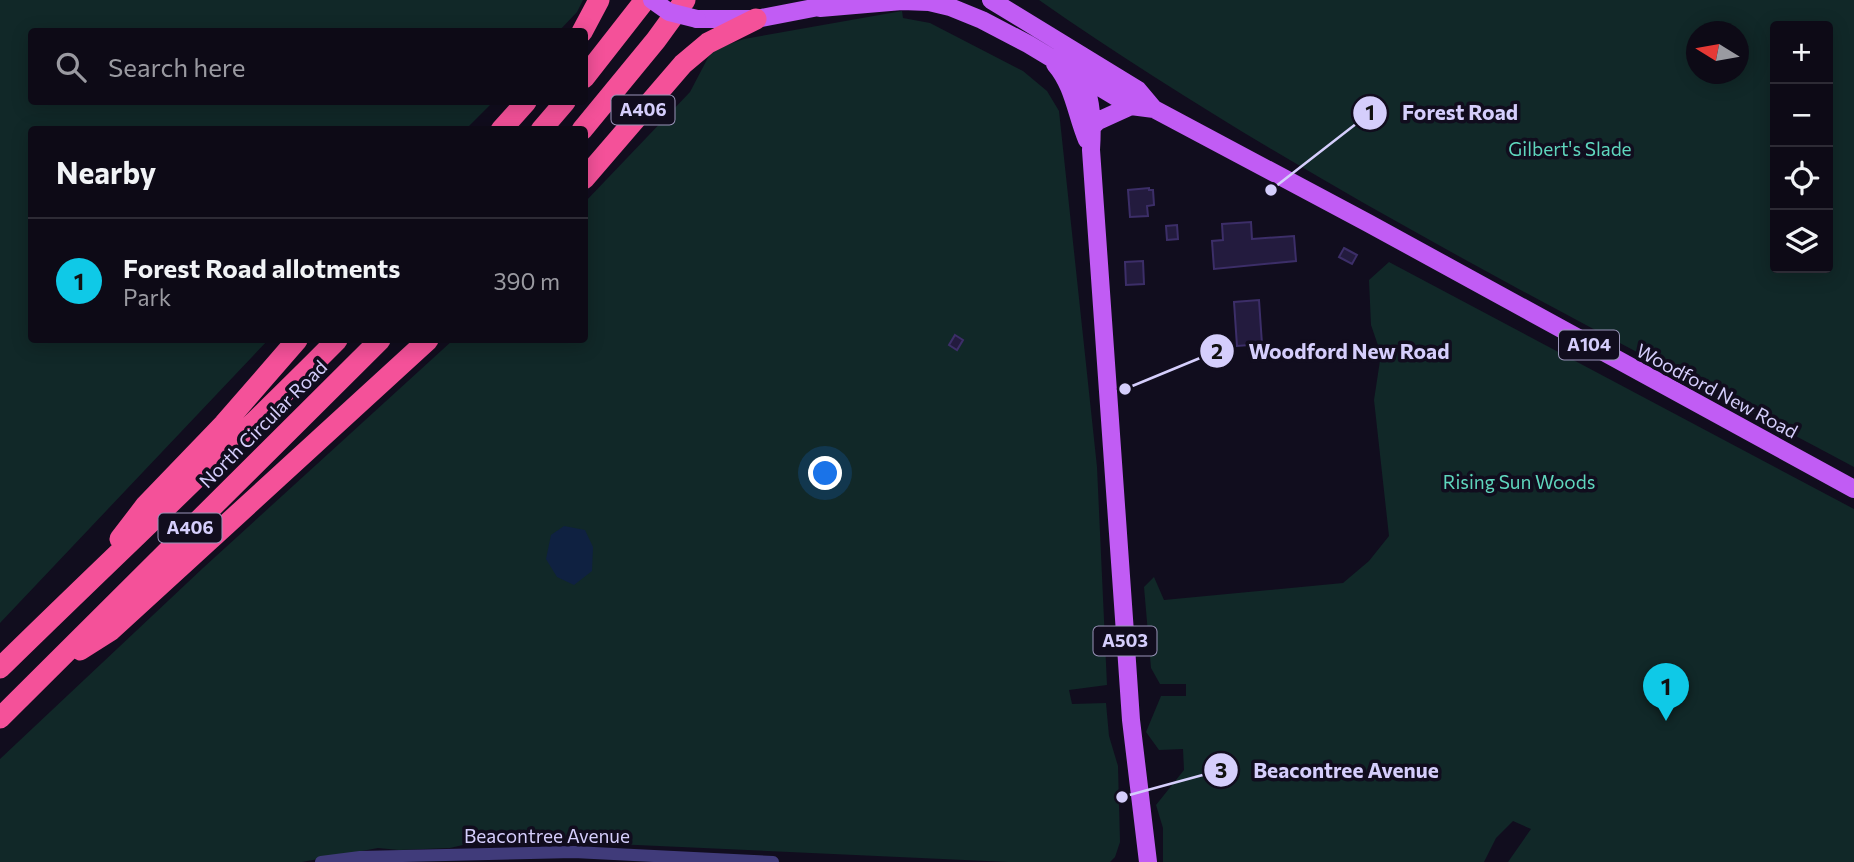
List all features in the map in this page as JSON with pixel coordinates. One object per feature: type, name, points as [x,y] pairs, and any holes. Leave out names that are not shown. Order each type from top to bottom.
[{"type":"highway","points":[[584,28],[599,0]]},
{"type":"highway","points":[[588,73],[645,0]]},
{"type":"highway","name":"A406","points":[[585,126],[649,49],[685,0]]},
{"type":"highway","name":"A406","points":[[588,174],[683,64],[708,43],[756,19]]},
{"type":"highway","points":[[505,126],[523,105]]},
{"type":"highway","points":[[544,126],[562,105]]},
{"type":"highway","name":"A406","points":[[84,585],[146,505],[224,424],[294,343]]},
{"type":"highway","name":"North Circular Road","points":[[0,668],[334,343]]},
{"type":"highway","name":"North Circular Road","points":[[0,718],[377,343]]},
{"type":"highway","name":"A406","points":[[43,673],[110,631],[425,343]]},
{"type":"main road","points":[[652,0],[669,12],[697,19],[756,19],[820,8],[842,0]]},
{"type":"main road","name":"Woodford New Road","points":[[991,0],[1138,90],[1154,109]]},
{"type":"main road","name":"Woodford New Road","points":[[820,8],[902,1],[929,2],[982,20],[1048,55],[1131,106],[1154,109],[1854,489]]},
{"type":"main road","name":"A503","points":[[1069,50],[1092,106],[1091,150],[1131,720],[1148,862]]},
{"type":"main road","name":"A503","points":[[1048,55],[1065,75],[1091,150]]},
{"type":"main road","points":[[1092,127],[1104,118],[1131,106]]},
{"type":"street","name":"Beacontree Avenue","points":[[321,862],[360,857],[574,857],[773,862]]},
{"type":"green space","points":[[0,0],[583,0],[577,12],[562,28],[28,28],[28,105],[490,105],[469,126],[28,126],[28,343],[265,343],[0,623]]},
{"type":"green space","name":"Gilbert's Slade","points":[[1039,0],[1854,0],[1854,467],[1439,246],[1236,128]]},
{"type":"green space","points":[[902,11],[903,18],[930,23],[1023,71],[1047,91],[1059,111],[1097,467],[1107,685],[1069,690],[1072,704],[1106,703],[1109,736],[1118,766],[1120,842],[1115,857],[1110,862],[1008,862],[548,841],[476,842],[450,848],[378,848],[302,862],[0,862],[0,759],[203,568],[450,343],[588,343],[588,199],[690,92],[712,50],[744,39]]},
{"type":"green space","name":"Rising Sun Woods","points":[[1389,262],[1854,509],[1854,862],[1508,862],[1531,829],[1513,821],[1496,838],[1484,862],[1163,862],[1163,828],[1156,805],[1184,770],[1183,749],[1159,750],[1146,732],[1161,696],[1186,696],[1186,684],[1160,684],[1151,668],[1144,587],[1154,577],[1164,600],[1343,583],[1369,561],[1389,536],[1374,400],[1381,354],[1371,325],[1369,280]]},
{"type":"water","points":[[564,526],[585,530],[593,547],[592,571],[574,585],[557,577],[546,559],[551,535]]},
{"type":"building","points":[[1128,190],[1153,190],[1154,205],[1147,206],[1148,216],[1130,217]]},
{"type":"building","points":[[1251,222],[1252,239],[1294,236],[1296,261],[1214,269],[1212,241],[1223,240],[1222,224]]},
{"type":"building","points":[[1177,225],[1178,239],[1167,240],[1166,226]]},
{"type":"building","points":[[1344,248],[1357,255],[1352,264],[1339,257]]},
{"type":"building","points":[[1143,261],[1144,284],[1126,285],[1125,262]]},
{"type":"building","points":[[1259,300],[1262,344],[1237,346],[1234,302]]},
{"type":"building","points":[[955,335],[963,340],[957,350],[949,345]]},
{"type":"place","name":"Forest Road","points":[[1271,190]]},
{"type":"place","name":"Woodford New Road","points":[[1125,389]]},
{"type":"place","name":"Forest Road allotments","points":[[1666,721]]},
{"type":"place","name":"Beacontree Avenue","points":[[1122,797]]}]
